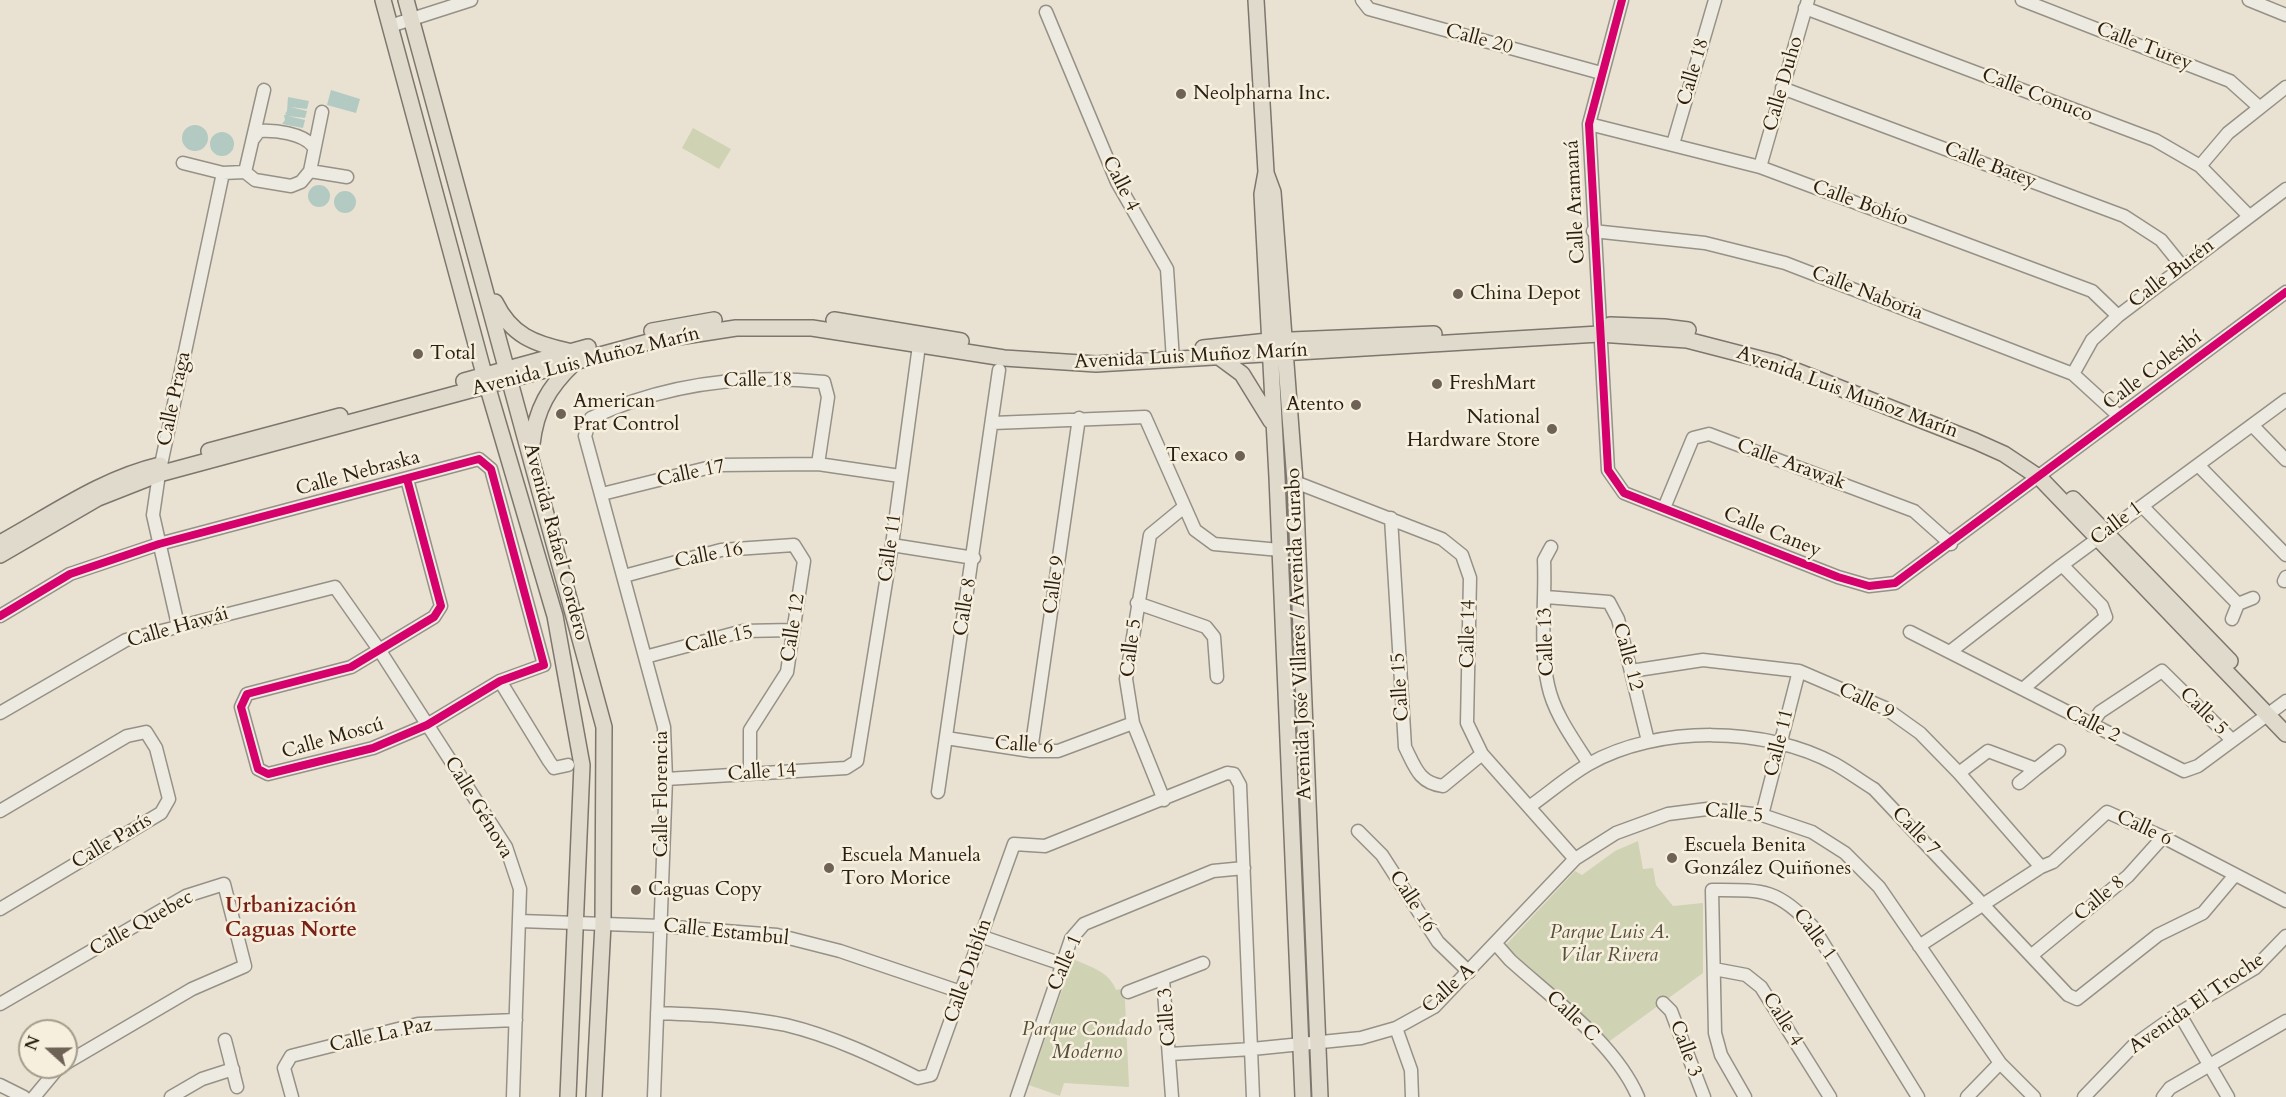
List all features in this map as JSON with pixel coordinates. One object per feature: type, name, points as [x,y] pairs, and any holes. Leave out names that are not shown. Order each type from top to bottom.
[{"type":"main road","name":"Avenida Rafael Cordero","points":[[383,0],[486,380],[555,616],[582,765],[568,1097]]},
{"type":"main road","name":"Avenida Rafael Cordero","points":[[406,0],[604,727],[603,924],[594,1097]]},
{"type":"main road","name":"Avenida José Villares / Avenida Gurabo","points":[[1256,0],[1266,172],[1274,192],[1275,302],[1269,348],[1280,550],[1303,1097]]},
{"type":"main road","points":[[479,270],[502,317],[517,333],[537,344],[574,356],[548,391],[534,428],[531,453]]},
{"type":"main road","name":"Avenida José Villares / Avenida Gurabo","points":[[1275,302],[1285,347],[1295,482],[1320,1097]]},
{"type":"main road","points":[[1241,345],[1258,332],[1275,302],[1312,346],[1297,363],[1288,394]]},
{"type":"main road","name":"Avenida Luis Muñoz Marín","points":[[0,555],[98,498],[160,470],[574,356],[661,339],[755,326],[812,328],[920,339],[1055,363],[1173,355],[1241,345],[1269,348]]},
{"type":"main road","name":"Avenida Luis Muñoz Marín","points":[[1173,355],[1220,357],[1269,348],[1599,330],[1687,340],[1776,363],[1975,441],[2044,475],[2101,536],[2279,711],[2286,734]]},
{"type":"main road","points":[[1220,357],[1242,374],[1273,424]]},
{"type":"main road","name":"Avenida Luis Muñoz Marín","points":[[0,543],[99,486],[139,470],[160,470]]},
{"type":"street","points":[[390,26],[411,17],[471,0]]},
{"type":"street","name":"Calle 20","points":[[1362,0],[1369,9],[1601,73]]},
{"type":"street","name":"Calle Aramaná","points":[[1599,330],[1589,124],[1622,0]]},
{"type":"street","name":"Calle 18","points":[[1673,144],[1715,0]]},
{"type":"street","name":"Calle Turey","points":[[2022,0],[2230,81],[2259,107]]},
{"type":"street","points":[[2249,0],[2286,15]]},
{"type":"street","name":"Calle Duho","points":[[1760,167],[1807,4]]},
{"type":"street","name":"Calle Conuco","points":[[1807,4],[2155,140],[2200,166],[2249,216]]},
{"type":"street","name":"Calle 4","points":[[1046,12],[1117,182],[1167,269],[1173,355]]},
{"type":"street","points":[[2200,166],[2228,133],[2286,87]]},
{"type":"street","name":"Calle Batey","points":[[1782,88],[2124,216],[2161,240],[2182,266]]},
{"type":"street","points":[[245,172],[264,90]]},
{"type":"street","points":[[183,163],[223,173],[245,172],[255,180],[291,186],[301,182],[310,171],[313,146],[322,112]]},
{"type":"street","name":"Calle Bohío","points":[[1589,124],[1760,167],[2092,291],[2118,316]]},
{"type":"street","points":[[254,138],[259,131],[269,131],[307,139],[313,146]]},
{"type":"street","points":[[310,171],[347,177]]},
{"type":"street","name":"Calle Praga","points":[[178,625],[153,515],[160,470],[223,173]]},
{"type":"street","name":"Calle Burén","points":[[2073,374],[2092,340],[2118,316],[2286,189]]},
{"type":"street","name":"Calle Naboria","points":[[1593,231],[1705,243],[1785,263],[2073,374],[2119,416]]},
{"type":"street","name":"Calle Colesibí","points":[[2044,475],[2119,416],[2286,292]]},
{"type":"street","name":"Calle Caney","points":[[1599,330],[1608,470],[1624,493],[1838,577],[1869,586],[1895,584],[2044,475]]},
{"type":"street","name":"Calle 11","points":[[857,761],[892,546],[920,339]]},
{"type":"street","name":"Calle 8","points":[[938,792],[974,558],[999,370]]},
{"type":"street","name":"Calle 18","points":[[612,408],[705,382],[781,378],[824,382],[828,398],[818,464]]},
{"type":"street","name":"Calle 1","points":[[1951,651],[2062,565],[2286,399]]},
{"type":"street","name":"Calle Florencia","points":[[612,408],[591,418],[585,436],[664,727],[666,779],[654,1097]]},
{"type":"street","points":[[993,423],[1145,417],[1195,530],[1214,544],[1280,550]]},
{"type":"street","name":"Calle 9","points":[[1031,751],[1079,418]]},
{"type":"street","points":[[2252,425],[2286,460]]},
{"type":"street","name":"Calle Arawak","points":[[1664,508],[1693,438],[1709,434],[1914,511],[1951,544]]},
{"type":"street","name":"Calle Nebraska","points":[[0,616],[70,574],[159,544],[479,459],[491,469],[544,665],[500,681]]},
{"type":"street","name":"Calle 17","points":[[602,494],[719,465],[818,464],[900,476]]},
{"type":"street","points":[[2198,465],[2286,555]]},
{"type":"street","points":[[380,651],[434,617],[441,606],[407,479]]},
{"type":"street","name":"Calle 14","points":[[1295,482],[1442,539],[1462,555],[1470,578],[1467,723],[1482,754],[1575,859]]},
{"type":"street","points":[[2142,506],[2238,604]]},
{"type":"street","name":"Calle 5","points":[[1164,800],[1134,723],[1126,679],[1150,535],[1184,507]]},
{"type":"street","name":"Calle 15","points":[[1391,518],[1405,747],[1421,776],[1429,784],[1443,786],[1482,754]]},
{"type":"street","name":"Calle 16","points":[[624,576],[721,550],[794,545]]},
{"type":"street","name":"Calle 12","points":[[750,774],[750,730],[788,672],[804,561],[794,545]]},
{"type":"street","points":[[892,546],[974,558]]},
{"type":"street","name":"Calle 13","points":[[1551,547],[1545,560],[1543,654],[1548,687],[1565,726],[1589,764]]},
{"type":"street","points":[[2023,689],[2106,617],[2103,606],[2062,565]]},
{"type":"street","name":"Calle Génova","points":[[335,587],[380,651],[506,847],[520,889],[513,1097]]},
{"type":"street","name":"Calle Hawái","points":[[0,713],[126,640],[335,587]]},
{"type":"street","name":"Calle 12","points":[[1546,597],[1608,602],[1618,619],[1648,741]]},
{"type":"street","points":[[2232,619],[2238,604],[2253,598]]},
{"type":"street","points":[[1137,603],[1206,627],[1214,637],[1217,677]]},
{"type":"street","name":"Calle 15","points":[[645,657],[743,631],[793,630]]},
{"type":"street","name":"Calle 2","points":[[1910,632],[2184,771],[2198,766],[2232,740],[2279,711]]},
{"type":"street","name":"Calle Moscú","points":[[380,651],[351,667],[247,694],[241,707],[258,769],[268,774],[373,748],[428,725],[500,681]]},
{"type":"street","name":"Calle 9","points":[[1631,671],[1703,660],[1799,671],[1885,708],[1920,733],[1959,773],[2041,867]]},
{"type":"street","name":"Calle 5","points":[[2091,725],[2100,712],[2162,670],[2232,740]]},
{"type":"street","name":"Calle 11","points":[[1762,815],[1799,671]]},
{"type":"street","points":[[500,681],[554,768],[568,765]]},
{"type":"street","name":"Calle 6","points":[[946,738],[1031,751],[1058,751],[1134,723]]},
{"type":"street","name":"Calle París","points":[[0,811],[126,736],[146,732],[156,748],[169,799],[161,813],[0,909]]},
{"type":"street","name":"Calle 7","points":[[1529,807],[1589,764],[1648,741],[1725,734],[1780,743],[1834,764],[1874,789],[1986,905],[2068,995],[2077,999],[2158,935],[2203,913],[2235,875]]},
{"type":"street","points":[[1959,773],[1988,751],[2036,769]]},
{"type":"street","points":[[2019,783],[2059,751]]},
{"type":"street","name":"Calle 14","points":[[666,779],[846,768],[857,761]]},
{"type":"street","name":"Calle Dublín","points":[[657,1013],[725,1016],[787,1026],[860,1049],[918,1078],[931,1075],[1014,844],[1045,846],[1227,773],[1234,774],[1240,785],[1244,868]]},
{"type":"street","name":"Calle 5","points":[[1496,944],[1575,859],[1616,833],[1668,814],[1707,809],[1762,815],[1812,832],[1845,854],[1879,888],[2000,1063],[2034,1097]]},
{"type":"street","name":"Calle 6","points":[[1919,946],[1986,905],[2041,867],[2053,862],[2107,812],[2163,837],[2286,901]]},
{"type":"street","name":"Calle 16","points":[[1358,831],[1382,855],[1438,942],[1469,972]]},
{"type":"street","name":"Calle 8","points":[[2032,956],[2128,876],[2163,837]]},
{"type":"street","points":[[1244,868],[1254,1097]]},
{"type":"street","name":"Calle 1","points":[[1017,1097],[1071,939],[1084,924],[1213,871],[1244,868]]},
{"type":"street","name":"Calle Quebec","points":[[0,1004],[186,896],[224,884],[245,966],[192,989],[78,1056]]},
{"type":"street","name":"Calle 1","points":[[1746,1097],[1720,1056],[1715,1033],[1712,890],[1762,890],[1792,904],[1813,927],[1918,1097]]},
{"type":"street","name":"Calle Estambul","points":[[520,921],[661,926],[777,935],[840,951],[961,992]]},
{"type":"street","points":[[980,936],[1062,964]]},
{"type":"street","name":"Avenida El Troche","points":[[2084,1097],[2134,1045],[2179,1012],[2255,968],[2286,936]]},
{"type":"street","name":"Calle A","points":[[1301,1044],[1361,1038],[1396,1028],[1434,1007],[1496,944]]},
{"type":"street","name":"Calle C","points":[[1496,944],[1510,960],[1609,1051],[1631,1080],[1638,1097]]},
{"type":"street","name":"Calle 3","points":[[1172,1097],[1163,979],[1203,963]]},
{"type":"street","name":"Calle 4","points":[[1714,969],[1746,975],[1761,987],[1830,1097]]},
{"type":"street","points":[[1128,992],[1163,979]]},
{"type":"street","name":"Calle 3","points":[[1663,1003],[1671,1011],[1704,1097]]},
{"type":"street","points":[[2179,1012],[2228,1097]]},
{"type":"street","name":"Calle La Paz","points":[[292,1097],[284,1068],[291,1056],[418,1024],[516,1020]]},
{"type":"street","points":[[2163,1097],[2170,1088],[2209,1064],[2286,1022]]},
{"type":"street","points":[[1396,1028],[1410,1070],[1412,1097]]},
{"type":"street","points":[[225,1040],[237,1087]]},
{"type":"street","points":[[1170,1054],[1252,1050],[1301,1044]]},
{"type":"street","points":[[1967,1097],[2000,1063]]},
{"type":"street","points":[[171,1097],[201,1079],[233,1070]]},
{"type":"street","points":[[34,1097],[49,1079]]},
{"type":"street","points":[[0,1085],[24,1097]]},
{"type":"green space","points":[[693,128],[731,149],[719,169],[682,148]]},
{"type":"green space","name":"Parque Luis A. Vilar Rivera","points":[[1638,841],[1643,869],[1653,868],[1656,885],[1673,906],[1703,903],[1703,973],[1607,1043],[1503,948],[1575,871],[1582,875],[1615,851]]},
{"type":"green space","name":"Parque Condado Moderno","points":[[1073,959],[1098,970],[1109,978],[1116,990],[1121,989],[1125,1000],[1129,1087],[1064,1083],[1060,1096],[1029,1085]]},
{"type":"water","points":[[331,90],[360,99],[356,113],[327,105]]},
{"type":"water","points":[[288,97],[309,101],[307,109],[290,107],[307,111],[305,118],[288,116],[305,120],[303,128],[282,124],[285,120],[284,115],[287,115],[285,114]]},
{"type":"water","points":[[195,125],[204,129],[208,138],[204,147],[195,151],[186,147],[182,138],[186,129]]},
{"type":"water","points":[[222,132],[231,135],[234,144],[231,153],[222,156],[213,153],[210,144],[213,135]]},
{"type":"water","points":[[319,185],[327,188],[330,196],[327,204],[319,207],[311,204],[308,196],[311,188]]},
{"type":"water","points":[[345,191],[353,194],[356,202],[353,210],[345,213],[337,210],[334,202],[337,194]]},
{"type":"cycle path","points":[[1622,0],[1589,124],[1608,470],[1624,493],[1838,577],[1869,586],[1895,583],[2286,292]]},
{"type":"cycle path","points":[[0,616],[70,574],[159,544],[479,459],[491,469],[544,665],[500,681],[427,725],[373,748],[268,774],[258,769],[241,707],[247,694],[351,667],[434,617],[441,606],[407,479]]},
{"type":"place","name":"Neolpharna Inc.","points":[[1181,94]]},
{"type":"place","name":"China Depot","points":[[1458,294]]},
{"type":"place","name":"Total","points":[[418,354]]},
{"type":"place","name":"FreshMart","points":[[1437,384]]},
{"type":"place","name":"Atento","points":[[1356,405]]},
{"type":"place","name":"American Prat Control","points":[[561,414]]},
{"type":"place","name":"National Hardware Store","points":[[1552,429]]},
{"type":"place","name":"Texaco","points":[[1240,456]]},
{"type":"place","name":"Escuela Benita González Quiñones","points":[[1672,858]]},
{"type":"place","name":"Escuela Manuela Toro Morice","points":[[829,868]]},
{"type":"place","name":"Caguas Copy","points":[[636,890]]},
{"type":"district","name":"Urbanización Caguas Norte","points":[[291,919]]}]
